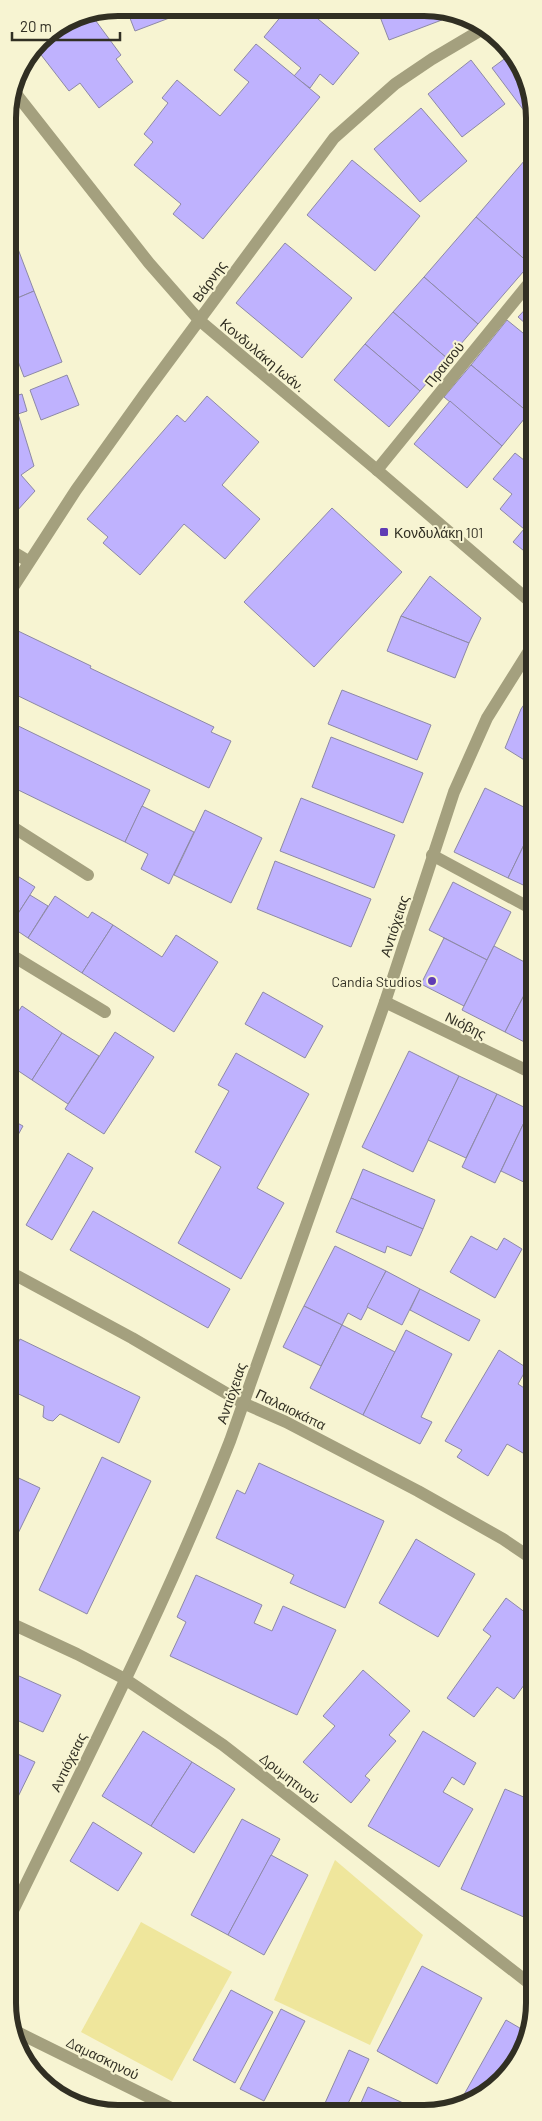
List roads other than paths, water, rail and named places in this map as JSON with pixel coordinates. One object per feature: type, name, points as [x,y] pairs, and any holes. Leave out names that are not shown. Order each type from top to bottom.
[{"type":"street","name":"Βάρνης","points":[[16,581],[28,561],[135,407],[334,138],[395,84],[478,32]]},
{"type":"street","name":"Κονδυλάκη Ιωάν.","points":[[19,97],[149,263],[199,320],[378,470],[526,598]]},
{"type":"street","name":"Πραισού","points":[[378,470],[526,287]]},
{"type":"street","points":[[16,554],[28,561]]},
{"type":"street","name":"Αντιόχειας","points":[[16,1904],[124,1680],[208,1496],[243,1403],[385,1002],[454,792],[476,741],[506,684],[526,655]]},
{"type":"street","points":[[16,829],[88,875]]},
{"type":"street","points":[[432,856],[526,906]]},
{"type":"street","points":[[16,958],[105,1012]]},
{"type":"street","name":"Νιόβης","points":[[385,1002],[526,1070]]},
{"type":"street","name":"Παλαιοκάπα","points":[[16,1275],[132,1338],[243,1403],[286,1422],[418,1491],[503,1539],[526,1555]]},
{"type":"street","name":"Δρυμητινού","points":[[16,1626],[69,1650],[124,1680],[223,1745],[526,1981]]},
{"type":"street","name":"Δαμασκηνού","points":[[22,2034],[165,2105]]},
{"type":"place","name":"Κονδυλάκη 101","points":[[384,532]]},
{"type":"place","name":"Candia Studios","points":[[432,981]]}]
